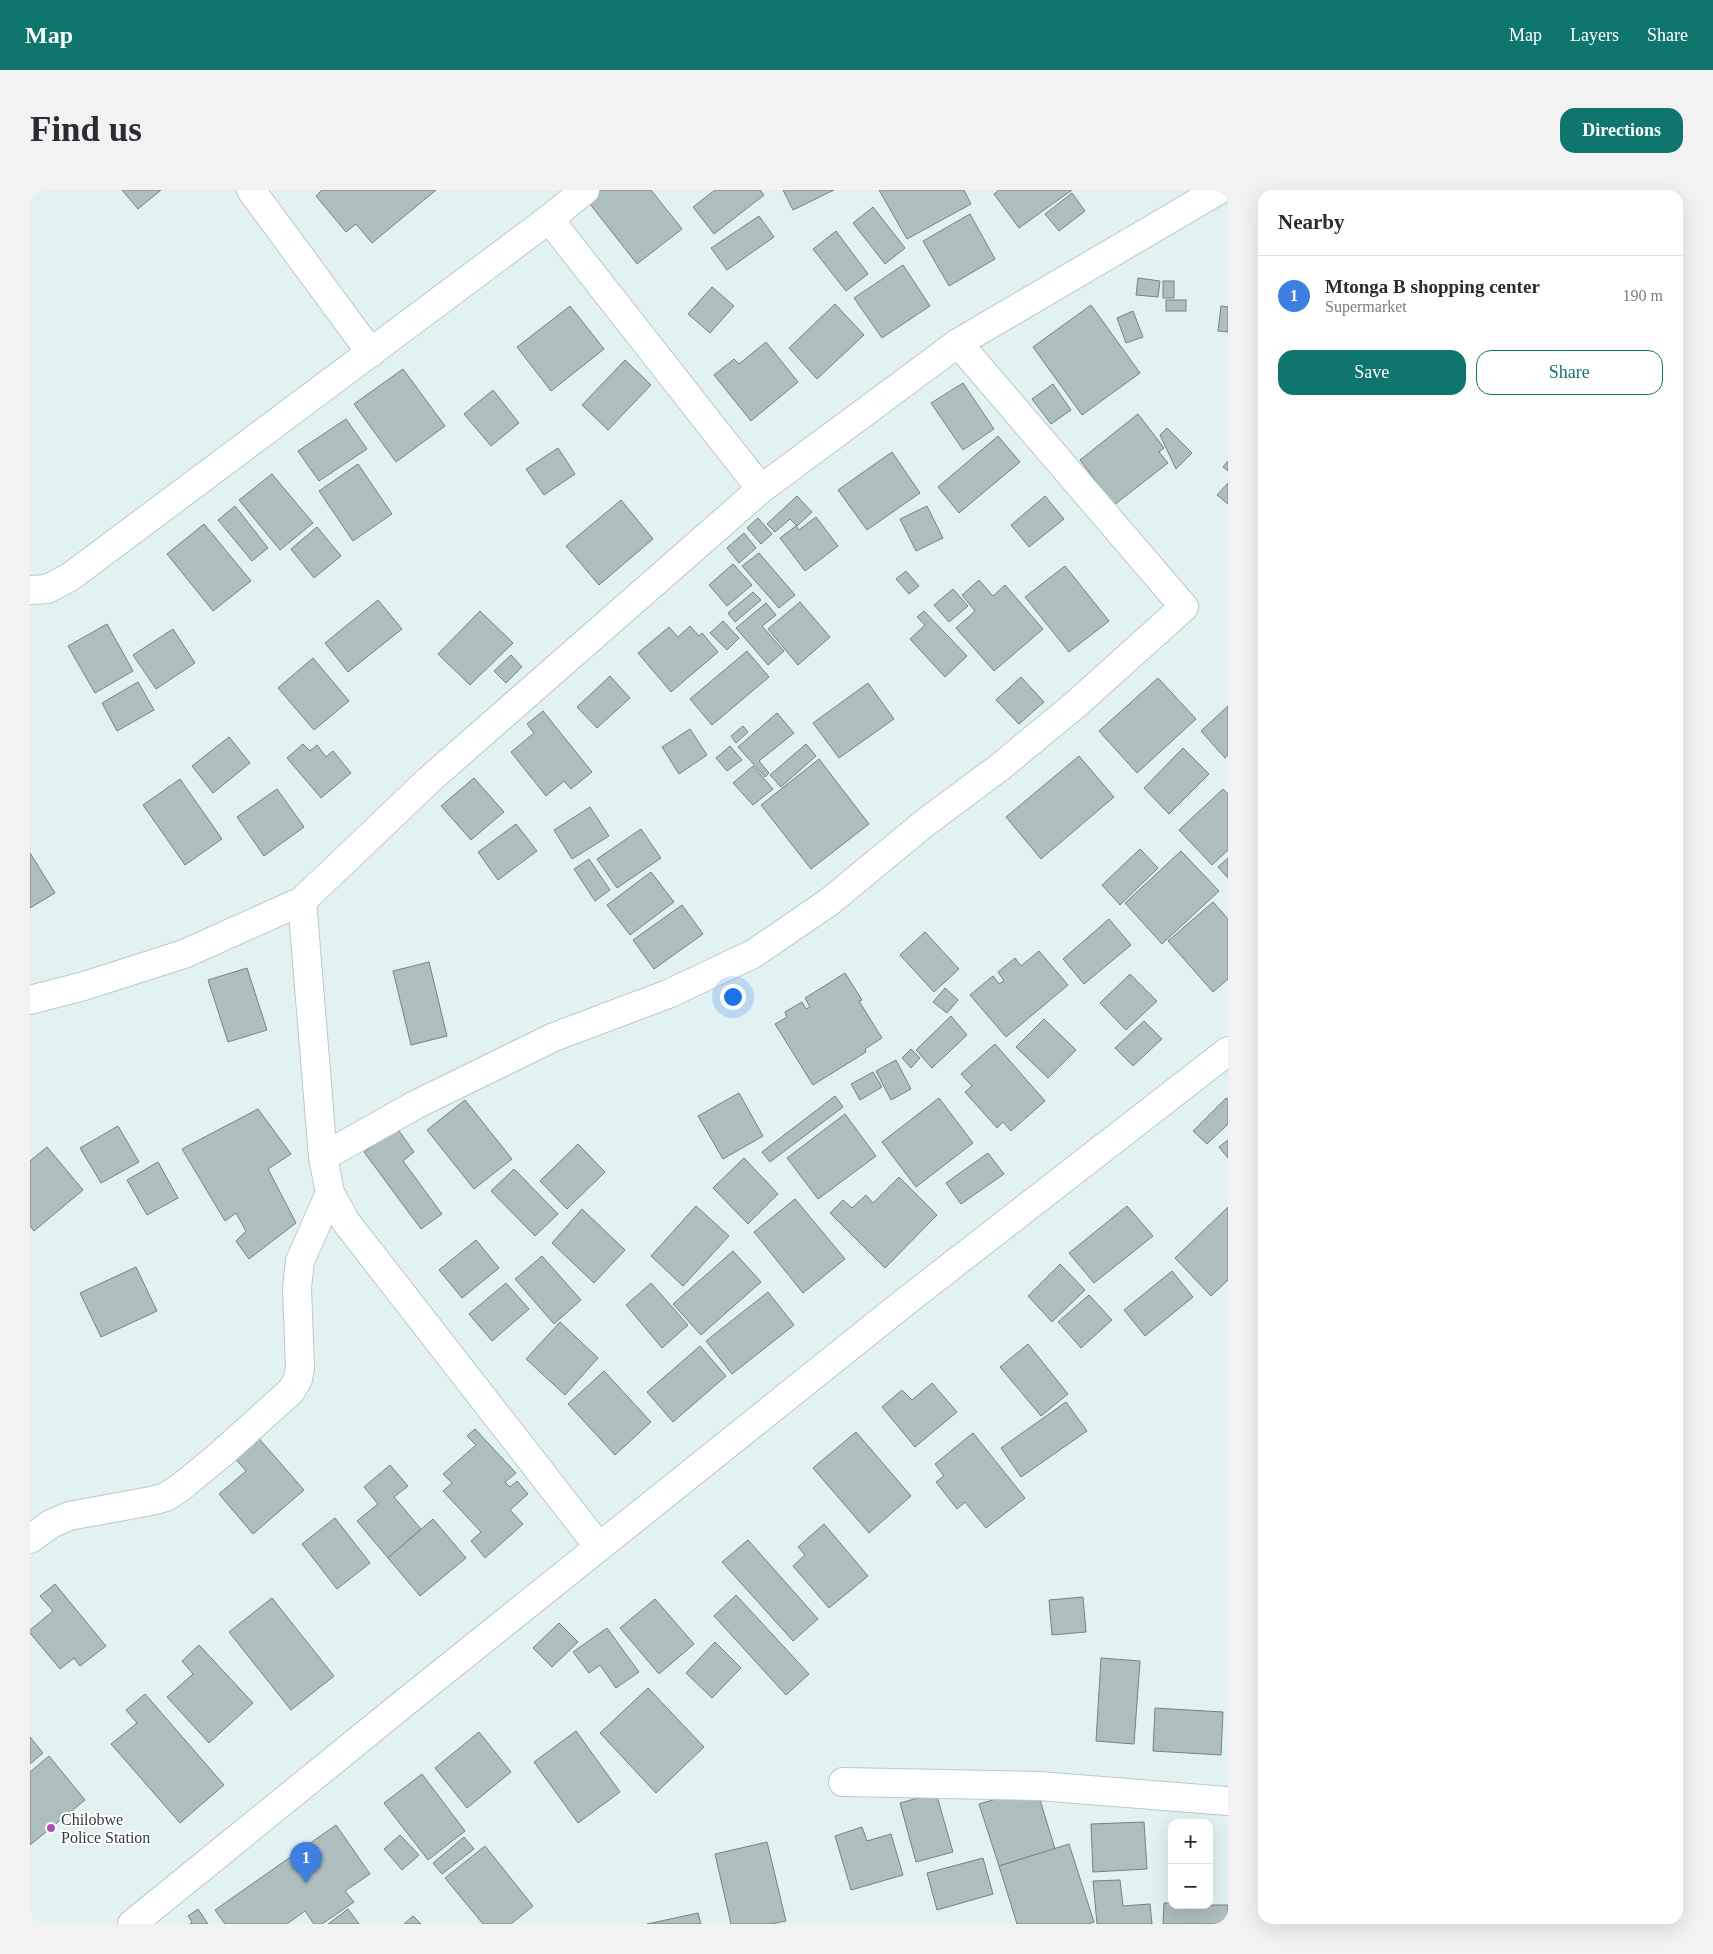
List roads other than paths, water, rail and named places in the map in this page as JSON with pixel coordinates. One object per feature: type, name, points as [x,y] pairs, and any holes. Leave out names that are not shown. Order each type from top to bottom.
[{"type":"street","points":[[250,190],[372,353]]},
{"type":"street","points":[[30,590],[47,589],[70,577],[372,353],[585,190]]},
{"type":"street","points":[[30,1000],[84,986],[184,954],[302,901],[429,780],[761,489],[958,343],[1219,190]]},
{"type":"street","points":[[549,219],[761,489]]},
{"type":"street","points":[[323,1157],[415,1105],[554,1036],[668,994],[752,954],[829,902],[926,822],[1000,767],[1076,705],[1184,607],[958,343]]},
{"type":"street","points":[[302,901],[323,1157],[330,1193],[346,1222],[599,1547]]},
{"type":"street","points":[[132,1924],[905,1302],[1228,1051]]},
{"type":"street","points":[[30,1539],[51,1524],[69,1516],[166,1497],[220,1455],[291,1391],[298,1379],[300,1368],[297,1288],[300,1261],[330,1193]]},
{"type":"street","points":[[843,1782],[1040,1786],[1228,1800]]},
{"type":"place","name":"Chilobwe Police Station","points":[[51,1828]]},
{"type":"place","name":"Mtonga B shopping center","points":[[306,1883]]}]
